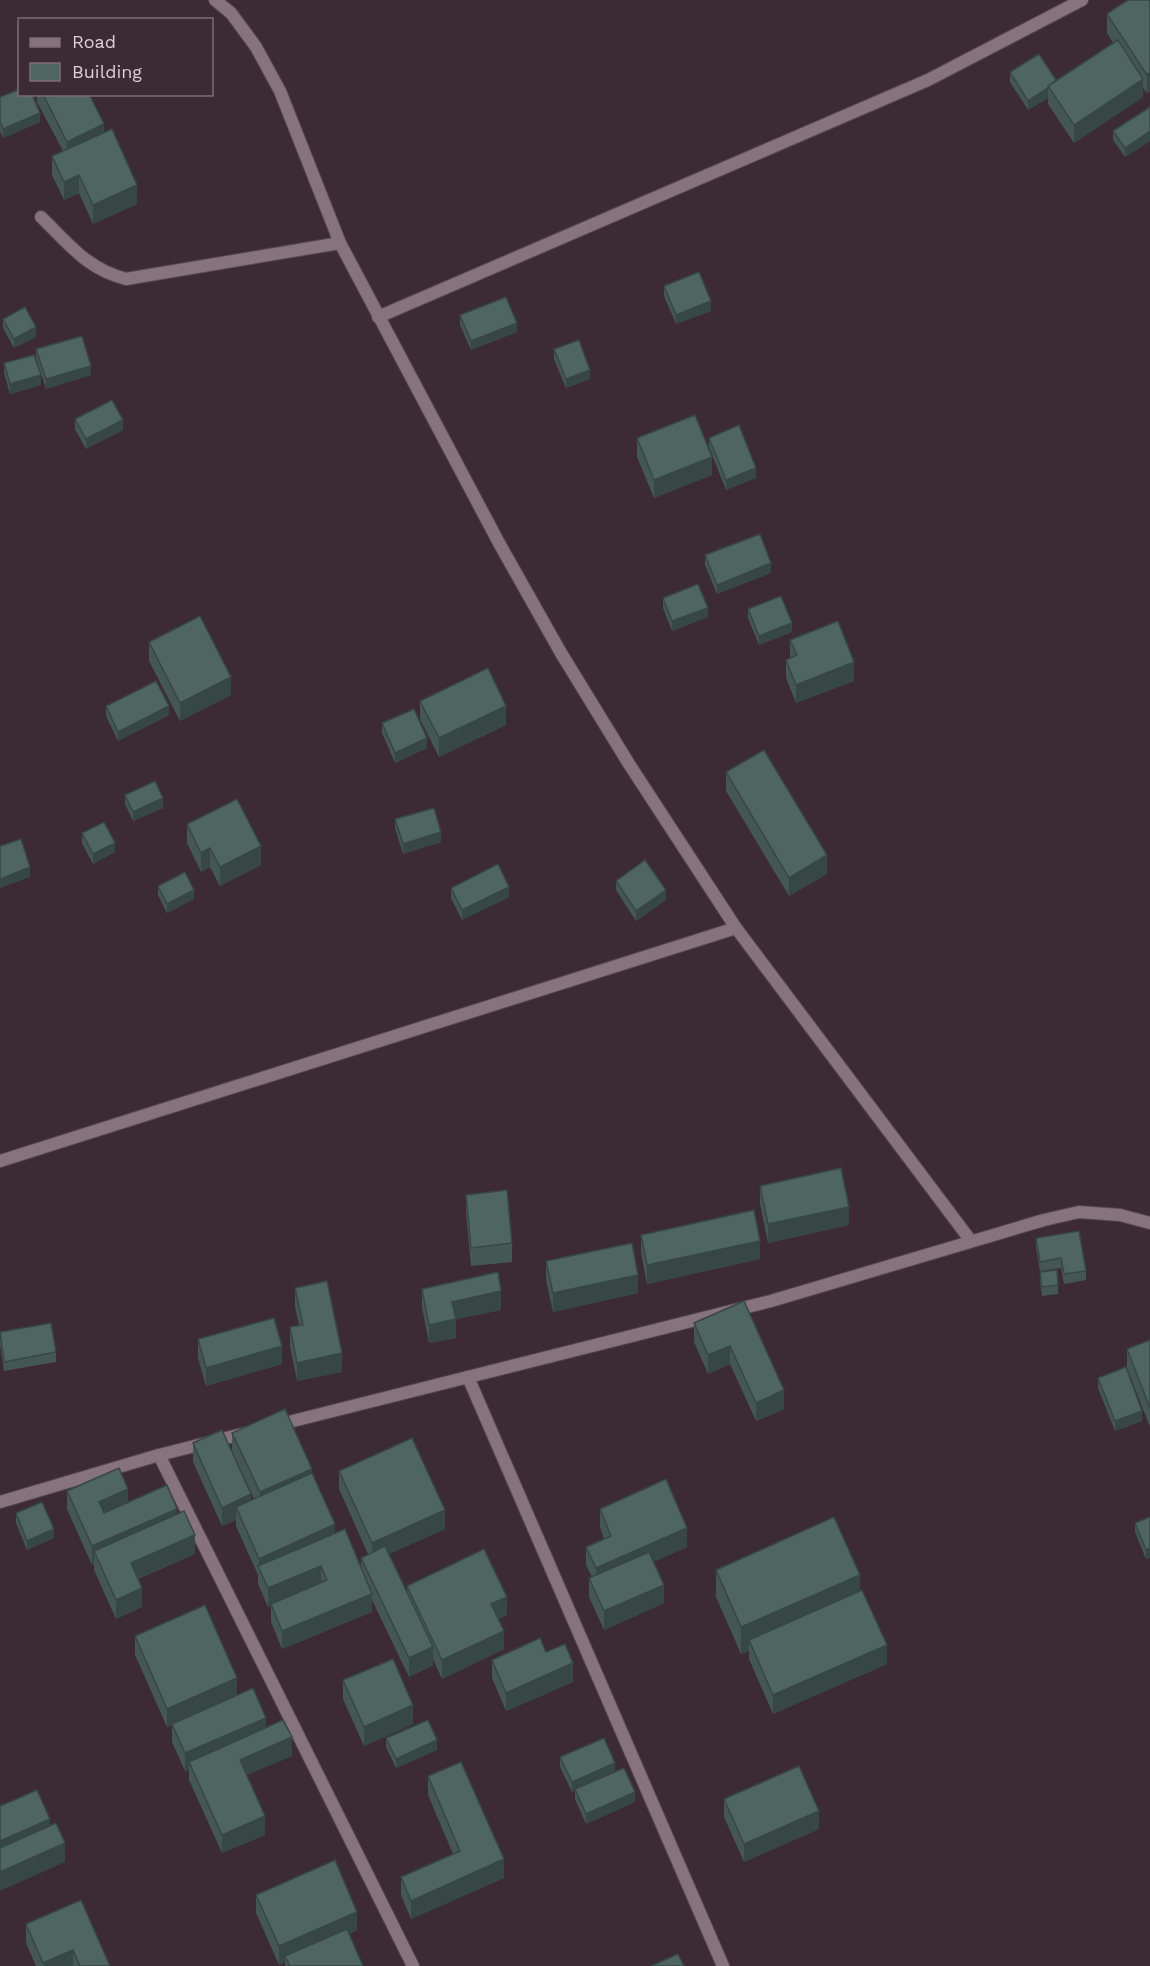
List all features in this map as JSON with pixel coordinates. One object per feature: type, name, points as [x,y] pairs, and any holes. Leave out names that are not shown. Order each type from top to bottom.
[{"type":"street","points":[[215,0],[231,13],[256,48],[280,91],[340,243],[499,543],[561,653],[629,764],[736,928],[971,1241]]},
{"type":"street","points":[[378,317],[928,80],[1082,0]]},
{"type":"street","points":[[41,217],[88,263],[108,274],[126,279],[340,243]]},
{"type":"street","points":[[0,1161],[736,928]]},
{"type":"street","points":[[0,1502],[159,1455],[771,1301],[1044,1220],[1079,1212],[1120,1215],[1150,1223]]},
{"type":"street","points":[[468,1377],[723,1966]]},
{"type":"street","points":[[159,1455],[413,1966]]},
{"type":"building","points":[[1128,0],[1150,0],[1150,72],[1147,75],[1107,14]]},
{"type":"building","points":[[1118,40],[1143,79],[1074,125],[1048,86]]},
{"type":"building","points":[[1039,54],[1056,80],[1028,101],[1010,72]]},
{"type":"building","points":[[18,90],[18,96],[33,96],[40,113],[3,129],[0,121],[0,97]]},
{"type":"building","points":[[44,96],[90,96],[104,124],[67,142]]},
{"type":"building","points":[[1150,107],[1150,131],[1125,148],[1113,131]]},
{"type":"building","points":[[112,129],[137,185],[93,205],[79,175],[64,182],[52,156]]},
{"type":"building","points":[[699,272],[711,301],[676,315],[664,286]]},
{"type":"building","points":[[506,297],[517,323],[471,341],[460,315]]},
{"type":"building","points":[[25,307],[36,327],[14,339],[3,319]]},
{"type":"building","points":[[82,336],[91,366],[46,379],[36,349]]},
{"type":"building","points":[[579,340],[590,370],[566,379],[554,349]]},
{"type":"building","points":[[34,355],[41,375],[10,384],[4,363]]},
{"type":"building","points":[[112,400],[123,420],[86,439],[75,419]]},
{"type":"building","points":[[695,415],[712,457],[654,480],[637,438]]},
{"type":"building","points":[[739,425],[756,468],[726,480],[709,438]]},
{"type":"building","points":[[760,534],[771,563],[717,585],[705,555]]},
{"type":"building","points":[[698,584],[708,608],[672,621],[663,598]]},
{"type":"building","points":[[781,596],[792,623],[759,636],[748,609]]},
{"type":"building","points":[[200,616],[231,677],[180,703],[149,642]]},
{"type":"building","points":[[838,621],[854,662],[796,685],[786,660],[797,655],[790,640]]},
{"type":"building","points":[[488,668],[506,706],[439,738],[420,701]]},
{"type":"building","points":[[156,681],[169,706],[118,732],[106,706]]},
{"type":"building","points":[[414,709],[427,738],[395,753],[382,723]]},
{"type":"building","points":[[764,750],[827,855],[789,878],[726,772]]},
{"type":"building","points":[[155,781],[163,798],[133,812],[125,795]]},
{"type":"building","points":[[237,799],[261,846],[220,867],[210,848],[201,853],[187,824]]},
{"type":"building","points":[[434,808],[441,832],[403,844],[395,819]]},
{"type":"building","points":[[104,822],[115,843],[93,854],[82,833]]},
{"type":"building","points":[[21,839],[30,867],[0,879],[0,846]]},
{"type":"building","points":[[645,860],[666,890],[636,911],[616,881]]},
{"type":"building","points":[[498,864],[509,887],[462,910],[451,888]]},
{"type":"building","points":[[185,872],[194,890],[167,904],[158,886]]},
{"type":"building","points":[[841,1168],[849,1207],[768,1224],[760,1186]]},
{"type":"building","points":[[507,1190],[512,1243],[471,1248],[466,1195]]},
{"type":"building","points":[[754,1210],[760,1241],[647,1265],[641,1235]]},
{"type":"building","points":[[1079,1231],[1086,1271],[1064,1274],[1061,1258],[1040,1262],[1036,1238]]},
{"type":"building","points":[[632,1243],[638,1275],[553,1293],[546,1261]]},
{"type":"building","points":[[1057,1270],[1058,1285],[1042,1287],[1040,1272]]},
{"type":"building","points":[[498,1272],[501,1291],[452,1302],[456,1319],[429,1325],[422,1289]]},
{"type":"building","points":[[327,1281],[342,1353],[297,1363],[290,1327],[303,1325],[295,1288]]},
{"type":"building","points":[[744,1301],[784,1390],[756,1403],[730,1346],[708,1355],[694,1323]]},
{"type":"building","points":[[274,1318],[282,1346],[206,1368],[198,1339]]},
{"type":"building","points":[[51,1323],[56,1352],[4,1362],[0,1332]]},
{"type":"building","points":[[1150,1340],[1150,1408],[1127,1349]]},
{"type":"building","points":[[1126,1367],[1142,1411],[1115,1421],[1098,1378]]},
{"type":"building","points":[[285,1409],[312,1469],[260,1492],[232,1433]]},
{"type":"building","points":[[222,1430],[251,1494],[222,1508],[193,1443]]},
{"type":"building","points":[[412,1438],[445,1510],[372,1543],[339,1471]]},
{"type":"building","points":[[119,1468],[128,1489],[99,1502],[104,1513],[167,1485],[177,1509],[92,1546],[67,1491]]},
{"type":"building","points":[[312,1473],[335,1524],[259,1559],[236,1507]]},
{"type":"building","points":[[666,1479],[687,1528],[596,1568],[586,1547],[611,1536],[600,1509]]},
{"type":"building","points":[[42,1502],[54,1529],[27,1541],[16,1513]]},
{"type":"building","points":[[184,1511],[195,1535],[131,1563],[142,1588],[116,1600],[94,1551]]},
{"type":"building","points":[[834,1517],[860,1575],[741,1627],[716,1570]]},
{"type":"building","points":[[1150,1517],[1150,1548],[1146,1550],[1135,1523]]},
{"type":"building","points":[[345,1529],[372,1594],[282,1631],[271,1604],[327,1580],[321,1566],[268,1588],[258,1566]]},
{"type":"building","points":[[385,1546],[433,1647],[409,1658],[361,1558]]},
{"type":"building","points":[[484,1549],[507,1597],[491,1604],[504,1631],[442,1660],[407,1586]]},
{"type":"building","points":[[649,1552],[664,1585],[604,1611],[589,1578]]},
{"type":"building","points":[[862,1590],[887,1645],[773,1695],[749,1640]]},
{"type":"building","points":[[205,1605],[237,1678],[167,1709],[135,1636]]},
{"type":"building","points":[[540,1638],[546,1652],[565,1644],[573,1663],[506,1693],[492,1660]]},
{"type":"building","points":[[393,1659],[413,1705],[364,1727],[343,1680]]},
{"type":"building","points":[[253,1688],[266,1718],[185,1753],[172,1724]]},
{"type":"building","points":[[283,1720],[292,1737],[240,1760],[265,1816],[222,1835],[189,1762]]},
{"type":"building","points":[[428,1720],[437,1740],[396,1759],[386,1738]]},
{"type":"building","points":[[604,1738],[615,1763],[572,1782],[560,1757]]},
{"type":"building","points":[[461,1762],[504,1859],[411,1901],[401,1877],[460,1851],[428,1776]]},
{"type":"building","points":[[799,1766],[819,1811],[744,1844],[724,1799]]},
{"type":"building","points":[[624,1768],[635,1792],[586,1814],[575,1789]]},
{"type":"building","points":[[37,1790],[50,1819],[0,1841],[0,1806]]},
{"type":"building","points":[[56,1823],[65,1843],[0,1872],[0,1848]]},
{"type":"building","points":[[335,1860],[357,1912],[279,1946],[256,1895]]},
{"type":"building","points":[[81,1900],[110,1966],[80,1966],[73,1950],[43,1963],[26,1924]]},
{"type":"building","points":[[347,1929],[363,1966],[290,1966],[285,1956]]},
{"type":"building","points":[[678,1954],[684,1966],[651,1966]]}]
